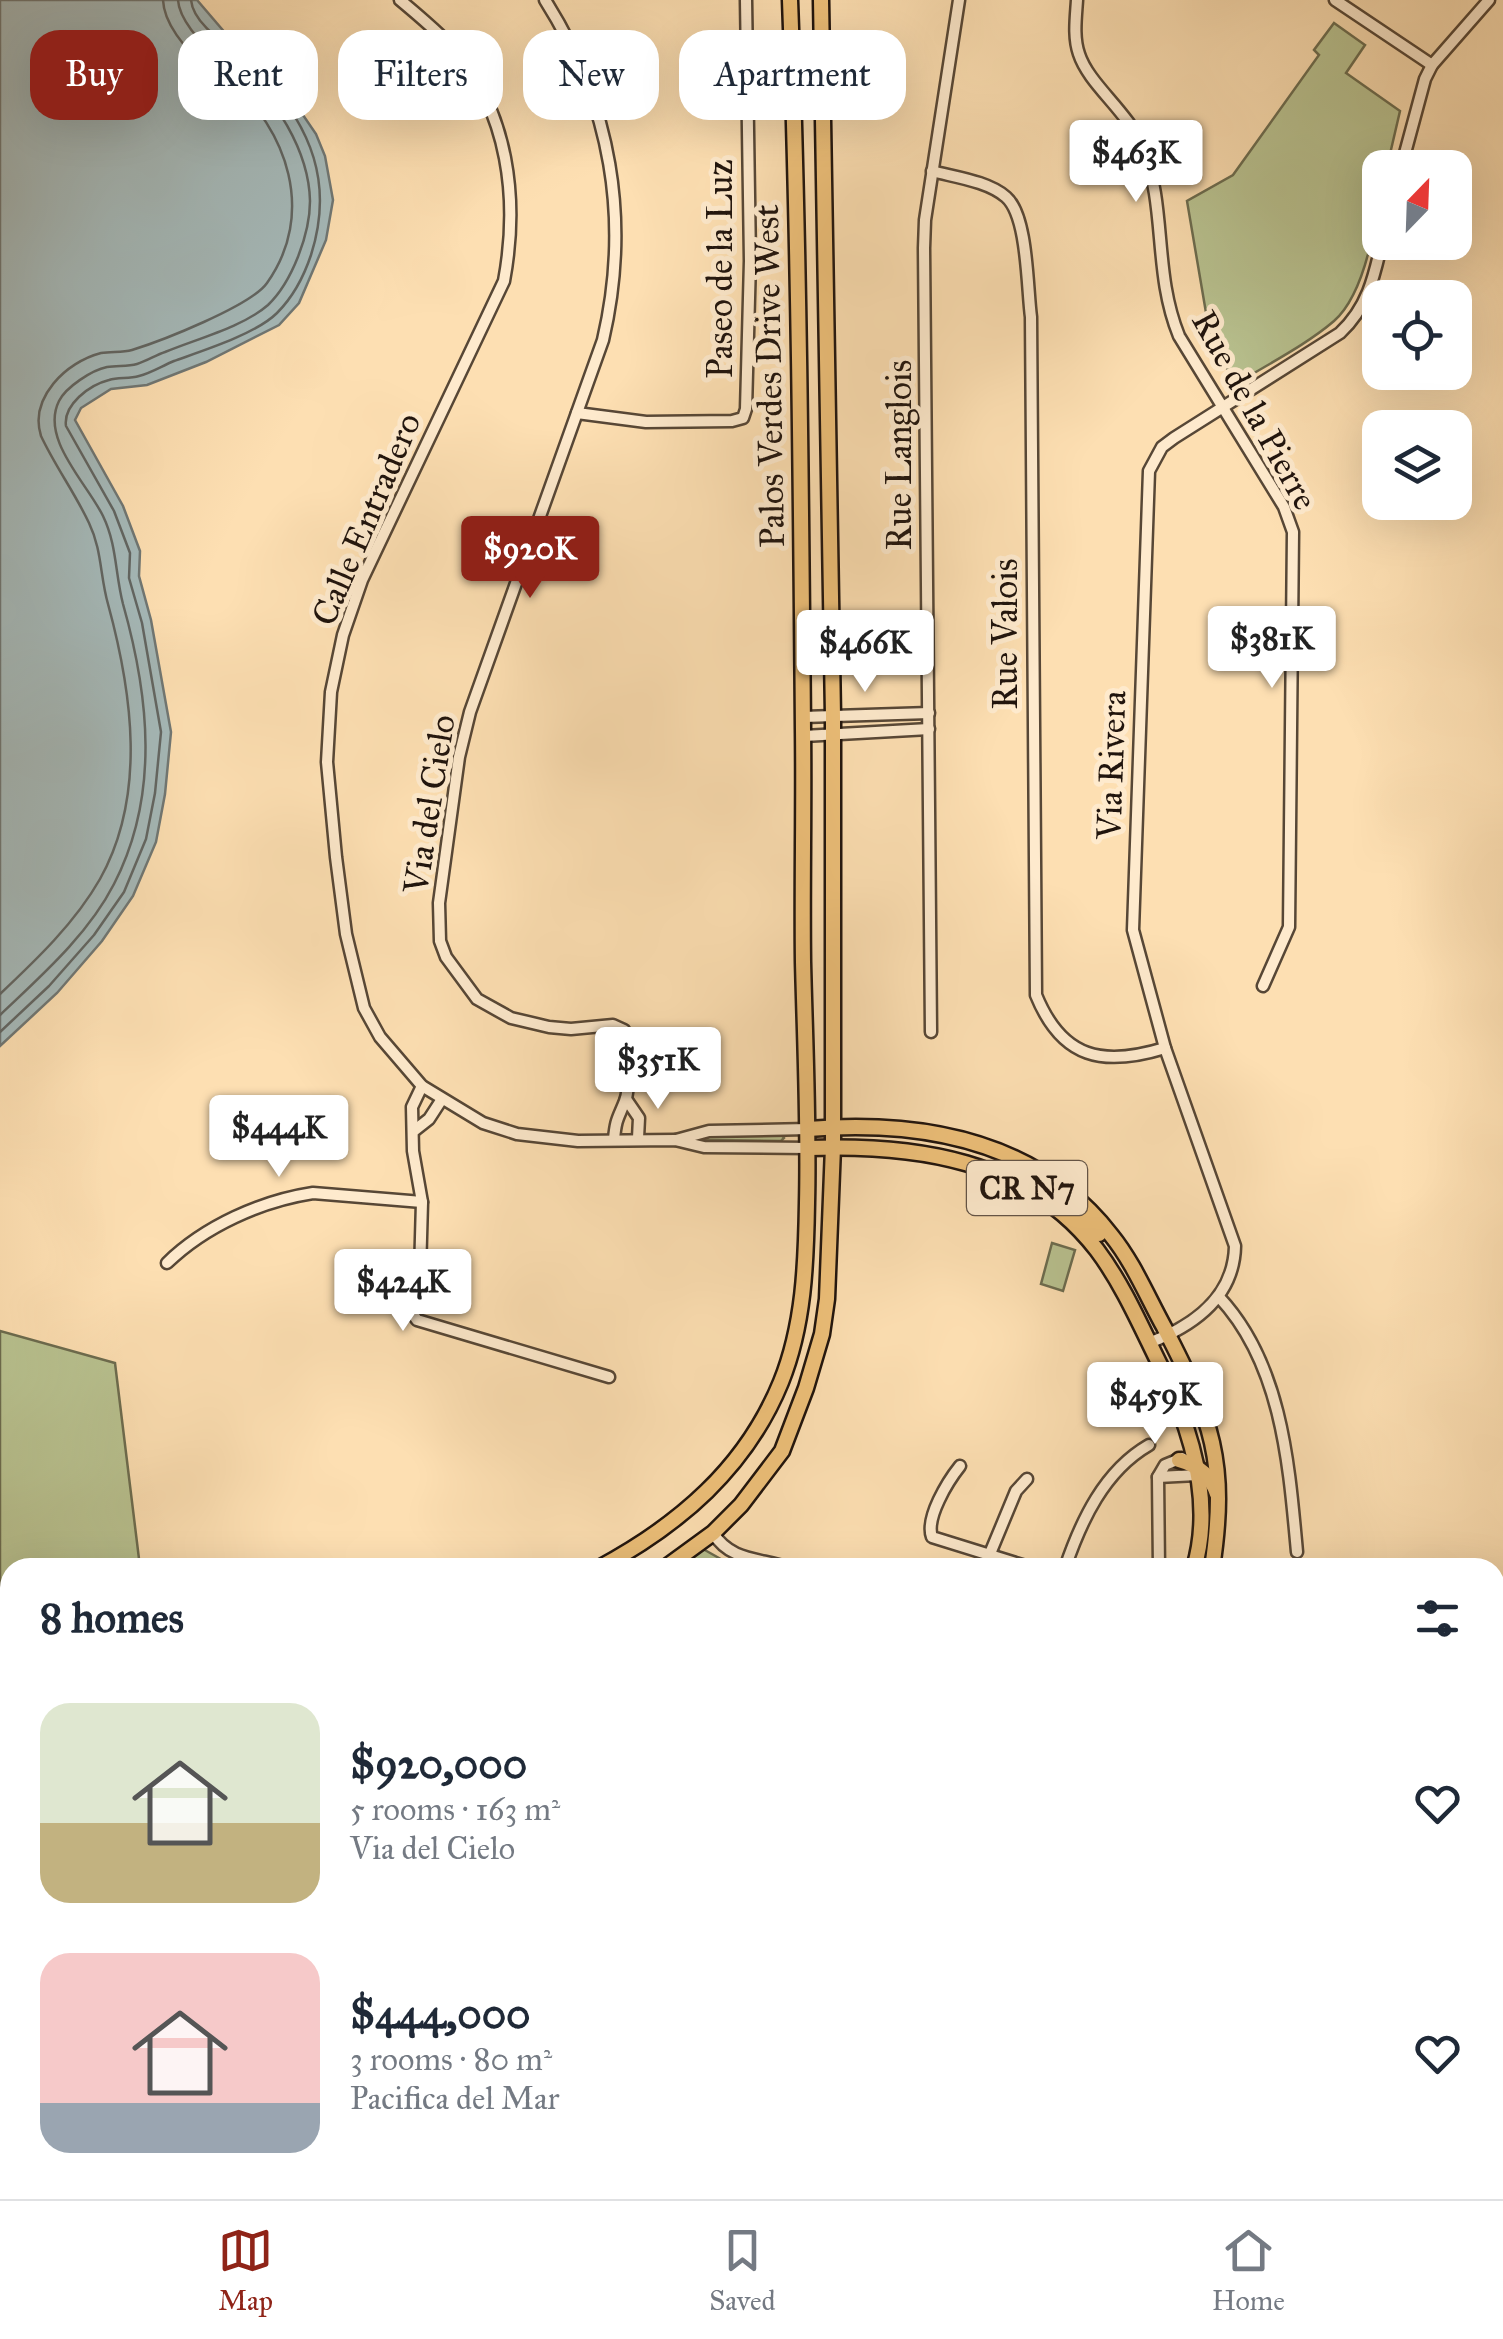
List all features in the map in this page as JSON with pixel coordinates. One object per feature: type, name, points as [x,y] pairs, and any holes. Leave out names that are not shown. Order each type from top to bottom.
[{"type":"main road","name":"Palos Verdes Drive West","points":[[618,1558],[693,1507],[738,1456],[769,1408],[794,1340],[804,1289],[808,1129],[803,962],[804,736],[797,208],[790,0]]},
{"type":"main road","name":"Palos Verdes Drive West","points":[[679,1558],[713,1534],[782,1452],[806,1388],[828,1299],[833,1147],[833,716],[821,0]]},
{"type":"main road","name":"CR N7","points":[[808,1129],[920,1129],[987,1145],[1020,1159],[1081,1202],[1117,1243],[1204,1410],[1214,1442],[1220,1510],[1213,1558]]},
{"type":"main road","name":"CR N7","points":[[808,1148],[906,1150],[964,1160],[1013,1180],[1049,1203],[1096,1248],[1122,1287],[1177,1400],[1200,1524],[1195,1558]]},
{"type":"main road","points":[[1049,1203],[1067,1203],[1102,1237],[1117,1243]]},
{"type":"main road","points":[[1191,1463],[1216,1488],[1220,1510]]},
{"type":"street","name":"Calle Entradero","points":[[400,0],[454,49],[484,99],[506,160],[512,206],[504,281],[362,580],[343,635],[331,692],[328,762],[332,823],[356,984],[380,1037],[422,1086],[484,1123],[548,1140],[674,1140]]},
{"type":"street","name":"Via del Cielo","points":[[545,0],[588,80],[610,152],[616,201],[612,302],[578,413],[470,712],[459,757],[438,919],[446,957],[464,986],[494,1010],[527,1024],[572,1029],[614,1025],[624,1030],[628,1041],[626,1099],[616,1116],[614,1140]]},
{"type":"street","name":"Paseo de la Luz","points":[[578,413],[646,422],[743,418],[747,401],[750,260],[746,0]]},
{"type":"street","name":"Rue Langlois","points":[[932,1032],[924,248],[959,0]]},
{"type":"street","name":"Rue de la Pierre","points":[[1076,0],[1078,52],[1136,132],[1150,168],[1167,307],[1179,336],[1284,507],[1293,532],[1289,927],[1263,986]]},
{"type":"street","points":[[1335,0],[1432,66]]},
{"type":"street","points":[[1405,150],[1418,97],[1432,66],[1488,0]]},
{"type":"street","name":"Rue Valois","points":[[932,170],[996,190],[1007,197],[1019,214],[1031,317],[1036,994],[1046,1019],[1058,1034],[1084,1052],[1118,1059],[1165,1048]]},
{"type":"street","name":"Via Rivera","points":[[1219,1298],[1234,1262],[1234,1246],[1165,1048],[1133,930],[1148,471],[1162,447],[1340,333],[1365,303],[1377,260]]},
{"type":"street","points":[[803,717],[928,713]]},
{"type":"street","points":[[804,736],[928,729]]},
{"type":"street","points":[[422,1086],[412,1107],[413,1150],[422,1202],[420,1273],[412,1313],[417,1320],[609,1377]]},
{"type":"street","points":[[414,1130],[429,1119],[442,1099]]},
{"type":"street","name":"Via del Cielo","points":[[626,1099],[639,1118],[638,1138]]},
{"type":"street","points":[[674,1140],[709,1131],[808,1129]]},
{"type":"street","points":[[674,1140],[704,1148],[808,1148]]},
{"type":"street","points":[[167,1263],[179,1251],[259,1206],[296,1196],[422,1202]]},
{"type":"street","points":[[1149,1343],[1200,1317],[1219,1298],[1245,1327],[1284,1429],[1297,1552]]},
{"type":"street","points":[[1068,1558],[1094,1502],[1135,1453],[1149,1445]]},
{"type":"street","points":[[1159,1558],[1158,1477],[1165,1464],[1191,1463]]},
{"type":"street","points":[[1158,1477],[1191,1463]]},
{"type":"street","points":[[960,1466],[928,1531],[932,1537],[996,1558]]},
{"type":"street","points":[[989,1556],[1016,1491],[1028,1478]]},
{"type":"street","points":[[713,1534],[734,1555],[747,1558]]},
{"type":"green space","points":[[1334,23],[1365,45],[1346,73],[1400,111],[1391,150],[1362,150],[1362,260],[1366,260],[1355,291],[1334,321],[1236,384],[1211,342],[1187,201],[1233,175],[1319,55],[1314,50]]},
{"type":"green space","points":[[780,1133],[784,1138],[781,1141],[693,1140],[715,1134]]},
{"type":"green space","points":[[1052,1243],[1075,1250],[1063,1291],[1041,1284]]},
{"type":"green space","points":[[0,1331],[115,1363],[139,1558],[0,1558]]},
{"type":"green space","points":[[703,1549],[719,1558],[689,1558]]},
{"type":"water","points":[[0,0],[197,0],[223,30],[178,30],[178,120],[306,120],[325,156],[333,200],[326,240],[299,303],[279,325],[206,362],[147,385],[111,389],[81,408],[75,420],[123,506],[140,551],[139,576],[171,732],[165,794],[156,842],[133,896],[102,941],[57,993],[0,1046]]}]
